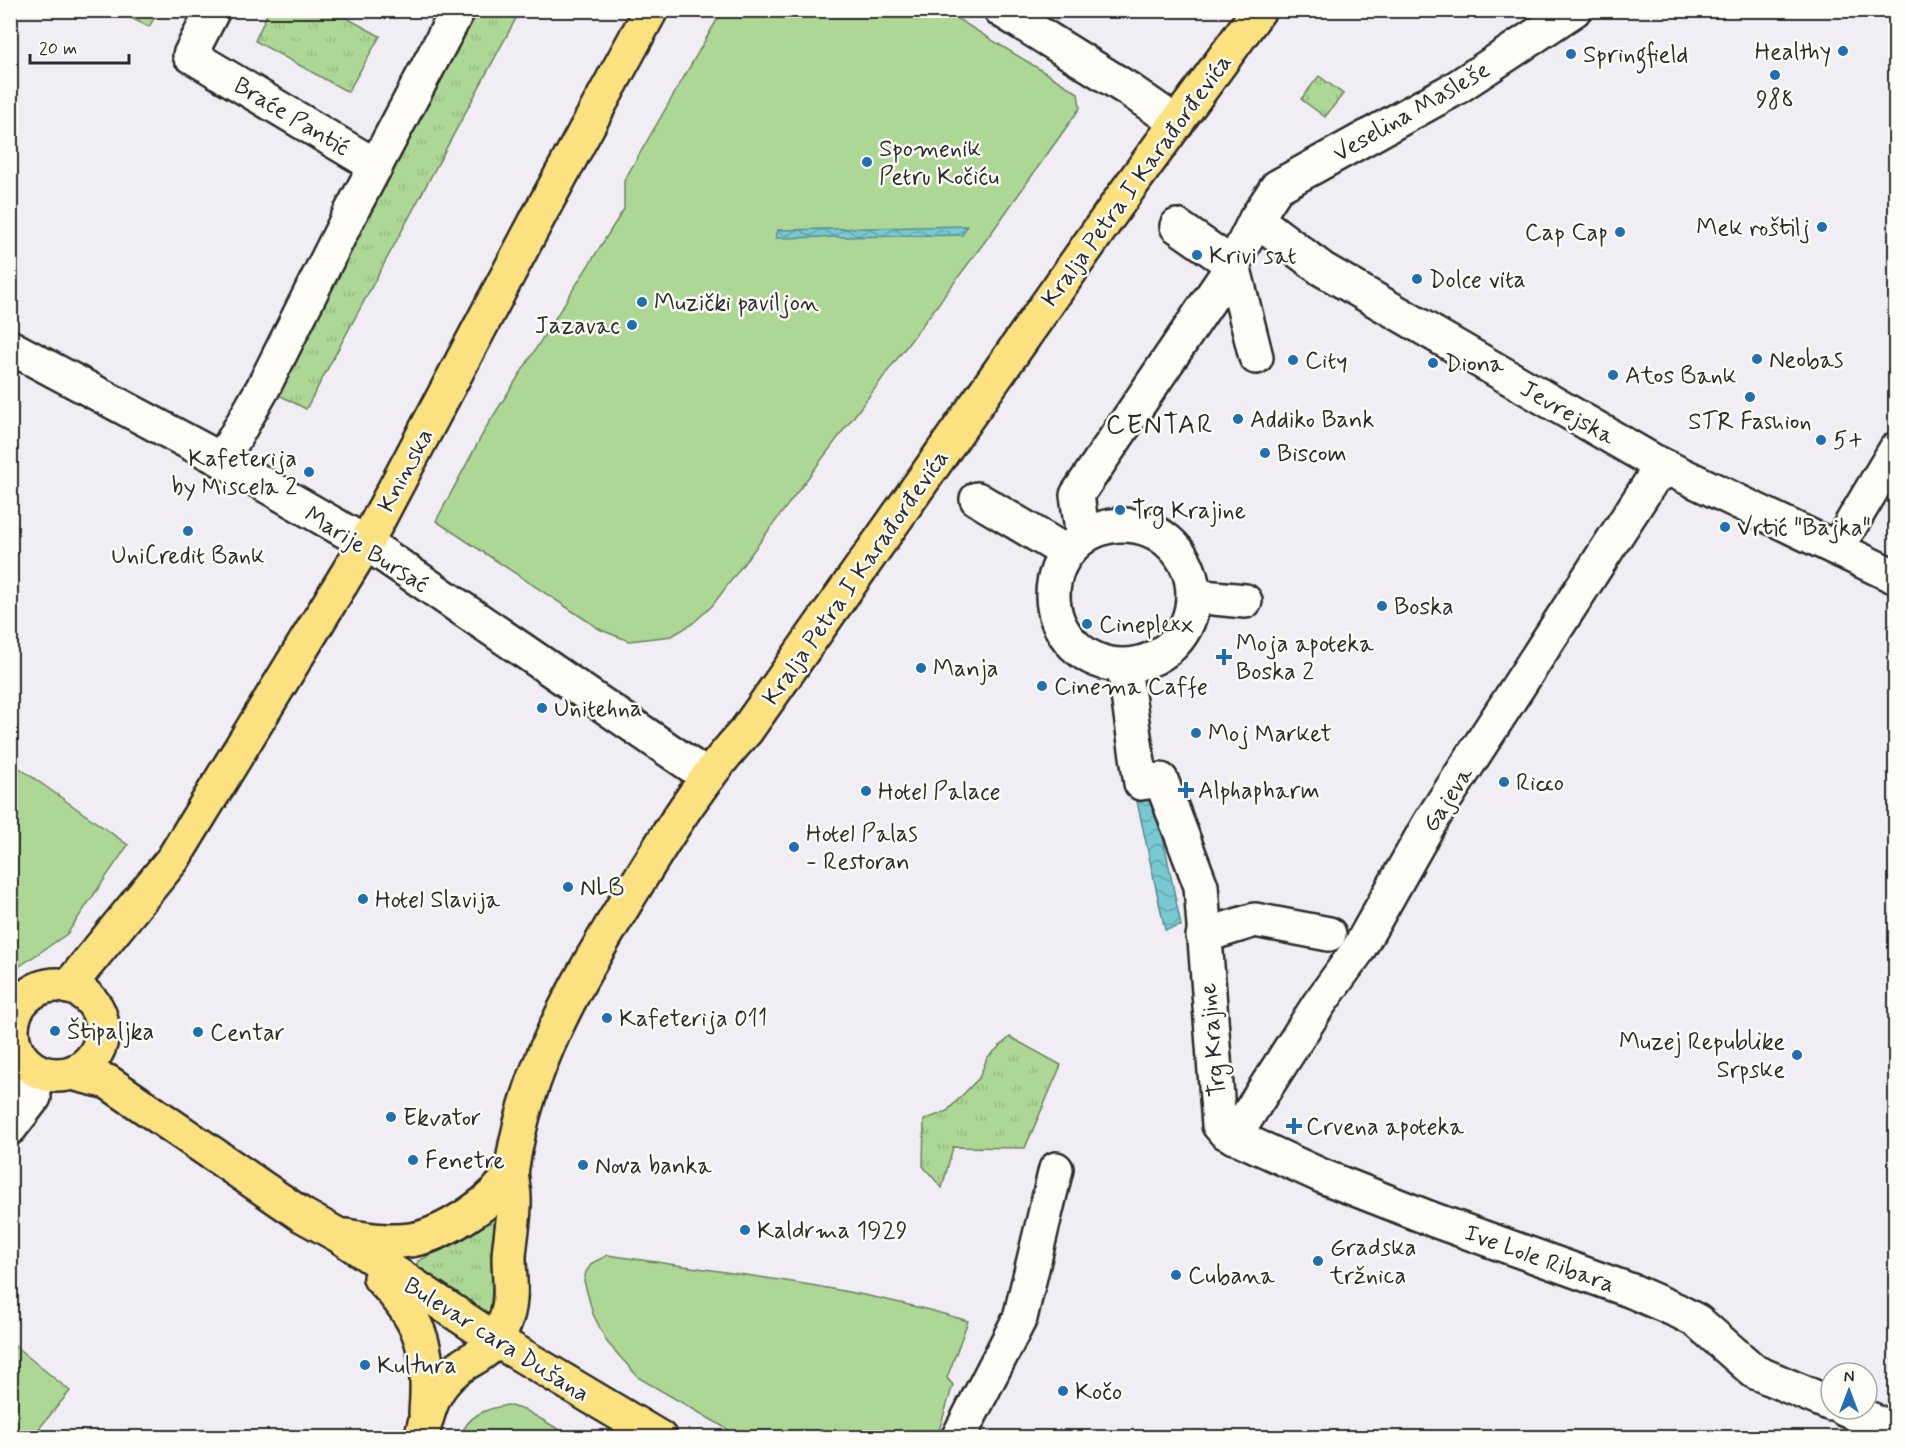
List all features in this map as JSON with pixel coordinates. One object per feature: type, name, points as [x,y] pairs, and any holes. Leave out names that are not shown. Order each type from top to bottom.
[{"type":"main road","name":"Kninska","points":[[79,993],[130,912],[173,859],[366,543],[535,223],[651,10]]},
{"type":"main road","name":"Kralja Petra I Karađorđevića","points":[[423,1429],[443,1382],[485,1353],[496,1340],[511,1298],[509,1257],[514,1200],[511,1173],[524,1107],[551,1033],[585,970],[708,777],[747,731],[1259,10]]},
{"type":"main road","points":[[42,987],[79,993],[98,1011],[102,1024],[97,1050],[91,1060],[72,1073],[52,1075],[32,1069],[17,1052],[12,1038],[16,1005],[42,987]]},
{"type":"main road","points":[[97,1050],[108,1082]]},
{"type":"main road","name":"Bulevar cara Dušana","points":[[72,1073],[108,1082],[302,1215],[338,1235],[496,1340],[660,1437]]},
{"type":"main road","name":"Kralja Petra I Karađorđevića","points":[[338,1235],[387,1242],[412,1241],[440,1233],[490,1199],[511,1173]]},
{"type":"main road","name":"Bulevar cara Dušana","points":[[338,1235],[400,1299],[421,1333],[425,1366],[423,1429]]},
{"type":"street","name":"Braće Pantić","points":[[213,10],[190,55],[376,166]]},
{"type":"street","points":[[222,460],[263,388],[458,10]]},
{"type":"street","points":[[1001,10],[1128,89],[1177,123]]},
{"type":"street","name":"Veselina Masleše","points":[[1256,219],[1277,187],[1456,88],[1575,10]]},
{"type":"street","points":[[1075,544],[1077,495],[1233,264],[1256,219]]},
{"type":"street","name":"Jevrejska","points":[[1256,219],[1322,269],[1670,470],[1896,577]]},
{"type":"street","points":[[1177,226],[1233,264],[1256,357]]},
{"type":"street","name":"Marije Bursać","points":[[10,347],[222,460],[366,543],[708,777]]},
{"type":"street","points":[[1837,548],[1896,449]]},
{"type":"street","name":"Gajeva","points":[[1233,1137],[1319,1004],[1358,950],[1429,824],[1654,477],[1670,470]]},
{"type":"street","points":[[977,499],[1075,544]]},
{"type":"street","points":[[1130,524],[1153,531],[1173,545],[1186,565],[1193,596],[1192,612],[1183,634],[1168,651],[1148,663],[1124,668],[1103,663],[1082,652],[1066,636],[1056,616],[1052,594],[1056,572],[1075,544],[1106,526],[1130,524]]},
{"type":"street","points":[[1193,596],[1245,601]]},
{"type":"street","name":"Trg Krajine","points":[[1124,668],[1141,783],[1161,780],[1201,886],[1219,1125],[1233,1137]]},
{"type":"street","points":[[1201,886],[1256,920],[1329,934]]},
{"type":"street","points":[[1203,936],[1256,920]]},
{"type":"street","points":[[10,1128],[34,1097],[32,1069]]},
{"type":"street","name":"Ive Lole Ribara","points":[[1233,1137],[1400,1206],[1668,1307],[1697,1321],[1755,1372],[1819,1399]]},
{"type":"street","points":[[958,1437],[1020,1318],[1056,1168]]},
{"type":"street","points":[[1875,1421],[1896,1429]]},
{"type":"green space","points":[[158,10],[149,27],[117,11]]},
{"type":"green space","points":[[269,10],[334,11],[380,36],[348,92],[255,41]]},
{"type":"green space","points":[[472,11],[520,11],[306,409],[269,390]]},
{"type":"green space","points":[[722,11],[945,11],[1078,93],[1080,108],[989,236],[712,606],[692,624],[672,636],[629,641],[601,630],[436,521],[487,426],[624,209],[624,181]]},
{"type":"green space","points":[[1319,76],[1343,94],[1325,117],[1301,99]]},
{"type":"green space","points":[[11,762],[128,845],[67,934],[14,970],[10,968]]},
{"type":"green space","points":[[1010,1037],[1061,1065],[1025,1148],[953,1147],[942,1188],[923,1166],[924,1120],[947,1111],[979,1078],[987,1058]]},
{"type":"green space","points":[[490,1214],[497,1216],[490,1318],[415,1269],[418,1261],[449,1246]]},
{"type":"green space","points":[[608,1255],[835,1289],[968,1321],[947,1378],[953,1385],[937,1437],[741,1437],[639,1378],[607,1342],[593,1314],[584,1281],[586,1272],[592,1263]]},
{"type":"green space","points":[[10,1342],[70,1391],[32,1437],[11,1437]]},
{"type":"green space","points":[[507,1405],[527,1411],[572,1437],[460,1437],[463,1429],[478,1414]]},
{"type":"water","points":[[967,226],[962,235],[776,238],[778,230]]},
{"type":"water","points":[[1155,798],[1181,926],[1165,930],[1137,801]]},
{"type":"place","name":"Healthy","points":[[1843,51]]},
{"type":"place","name":"Springfield","points":[[1571,54]]},
{"type":"place","name":"988","points":[[1775,75]]},
{"type":"place","name":"Spomenik Petru Kočiću","points":[[867,162]]},
{"type":"place","name":"Mek roštilj","points":[[1822,227]]},
{"type":"place","name":"Cap Cap","points":[[1620,232]]},
{"type":"place","name":"Krivi sat","points":[[1197,255]]},
{"type":"place","name":"Dolce vita","points":[[1417,279]]},
{"type":"place","name":"Muzički paviljon","points":[[642,302]]},
{"type":"place","name":"Jazavac","points":[[632,325]]},
{"type":"place","name":"Neobas","points":[[1757,359]]},
{"type":"place","name":"City","points":[[1293,360]]},
{"type":"place","name":"Diona","points":[[1433,363]]},
{"type":"place","name":"Atos Bank","points":[[1613,375]]},
{"type":"place","name":"STR Fashion","points":[[1750,397]]},
{"type":"place","name":"Addiko Bank","points":[[1238,419]]},
{"type":"place","name":"5+","points":[[1821,440]]},
{"type":"place","name":"Biscom","points":[[1265,453]]},
{"type":"place","name":"Kafeterija by Miscela 2","points":[[309,472]]},
{"type":"place","name":"Trg Krajine","points":[[1120,510]]},
{"type":"place","name":"Vrtić \"Bajka\"","points":[[1725,527]]},
{"type":"place","name":"UniCredit Bank","points":[[188,531]]},
{"type":"place","name":"Boska","points":[[1382,606]]},
{"type":"place","name":"Cineplexx","points":[[1087,624]]},
{"type":"place","name":"Moja apoteka Boska 2","points":[[1224,657]]},
{"type":"place","name":"Manja","points":[[921,668]]},
{"type":"place","name":"Cinema Caffe","points":[[1042,686]]},
{"type":"place","name":"Unitehna","points":[[542,708]]},
{"type":"place","name":"Moj Market","points":[[1196,733]]},
{"type":"place","name":"Ricco","points":[[1504,782]]},
{"type":"place","name":"Alphapharm","points":[[1186,790]]},
{"type":"place","name":"Hotel Palace","points":[[866,791]]},
{"type":"place","name":"Hotel Palas - Restoran","points":[[794,847]]},
{"type":"place","name":"NLB","points":[[568,887]]},
{"type":"place","name":"Hotel Slavija","points":[[363,899]]},
{"type":"place","name":"Kafeterija 011","points":[[607,1018]]},
{"type":"place","name":"Štipaljka","points":[[55,1031]]},
{"type":"place","name":"Centar","points":[[198,1032]]},
{"type":"place","name":"Muzej Republike Srpske","points":[[1797,1055]]},
{"type":"place","name":"Ekvator","points":[[391,1117]]},
{"type":"place","name":"Crvena apoteka","points":[[1294,1126]]},
{"type":"place","name":"Fenetre","points":[[413,1160]]},
{"type":"place","name":"Nova banka","points":[[583,1165]]},
{"type":"place","name":"Kaldrma 1929","points":[[745,1230]]},
{"type":"place","name":"Gradska tržnica","points":[[1318,1261]]},
{"type":"place","name":"Cubana","points":[[1176,1275]]},
{"type":"place","name":"Kultura","points":[[365,1365]]},
{"type":"place","name":"Kočo","points":[[1063,1391]]},
{"type":"district","name":"CENTAR","points":[[1160,424]]}]
